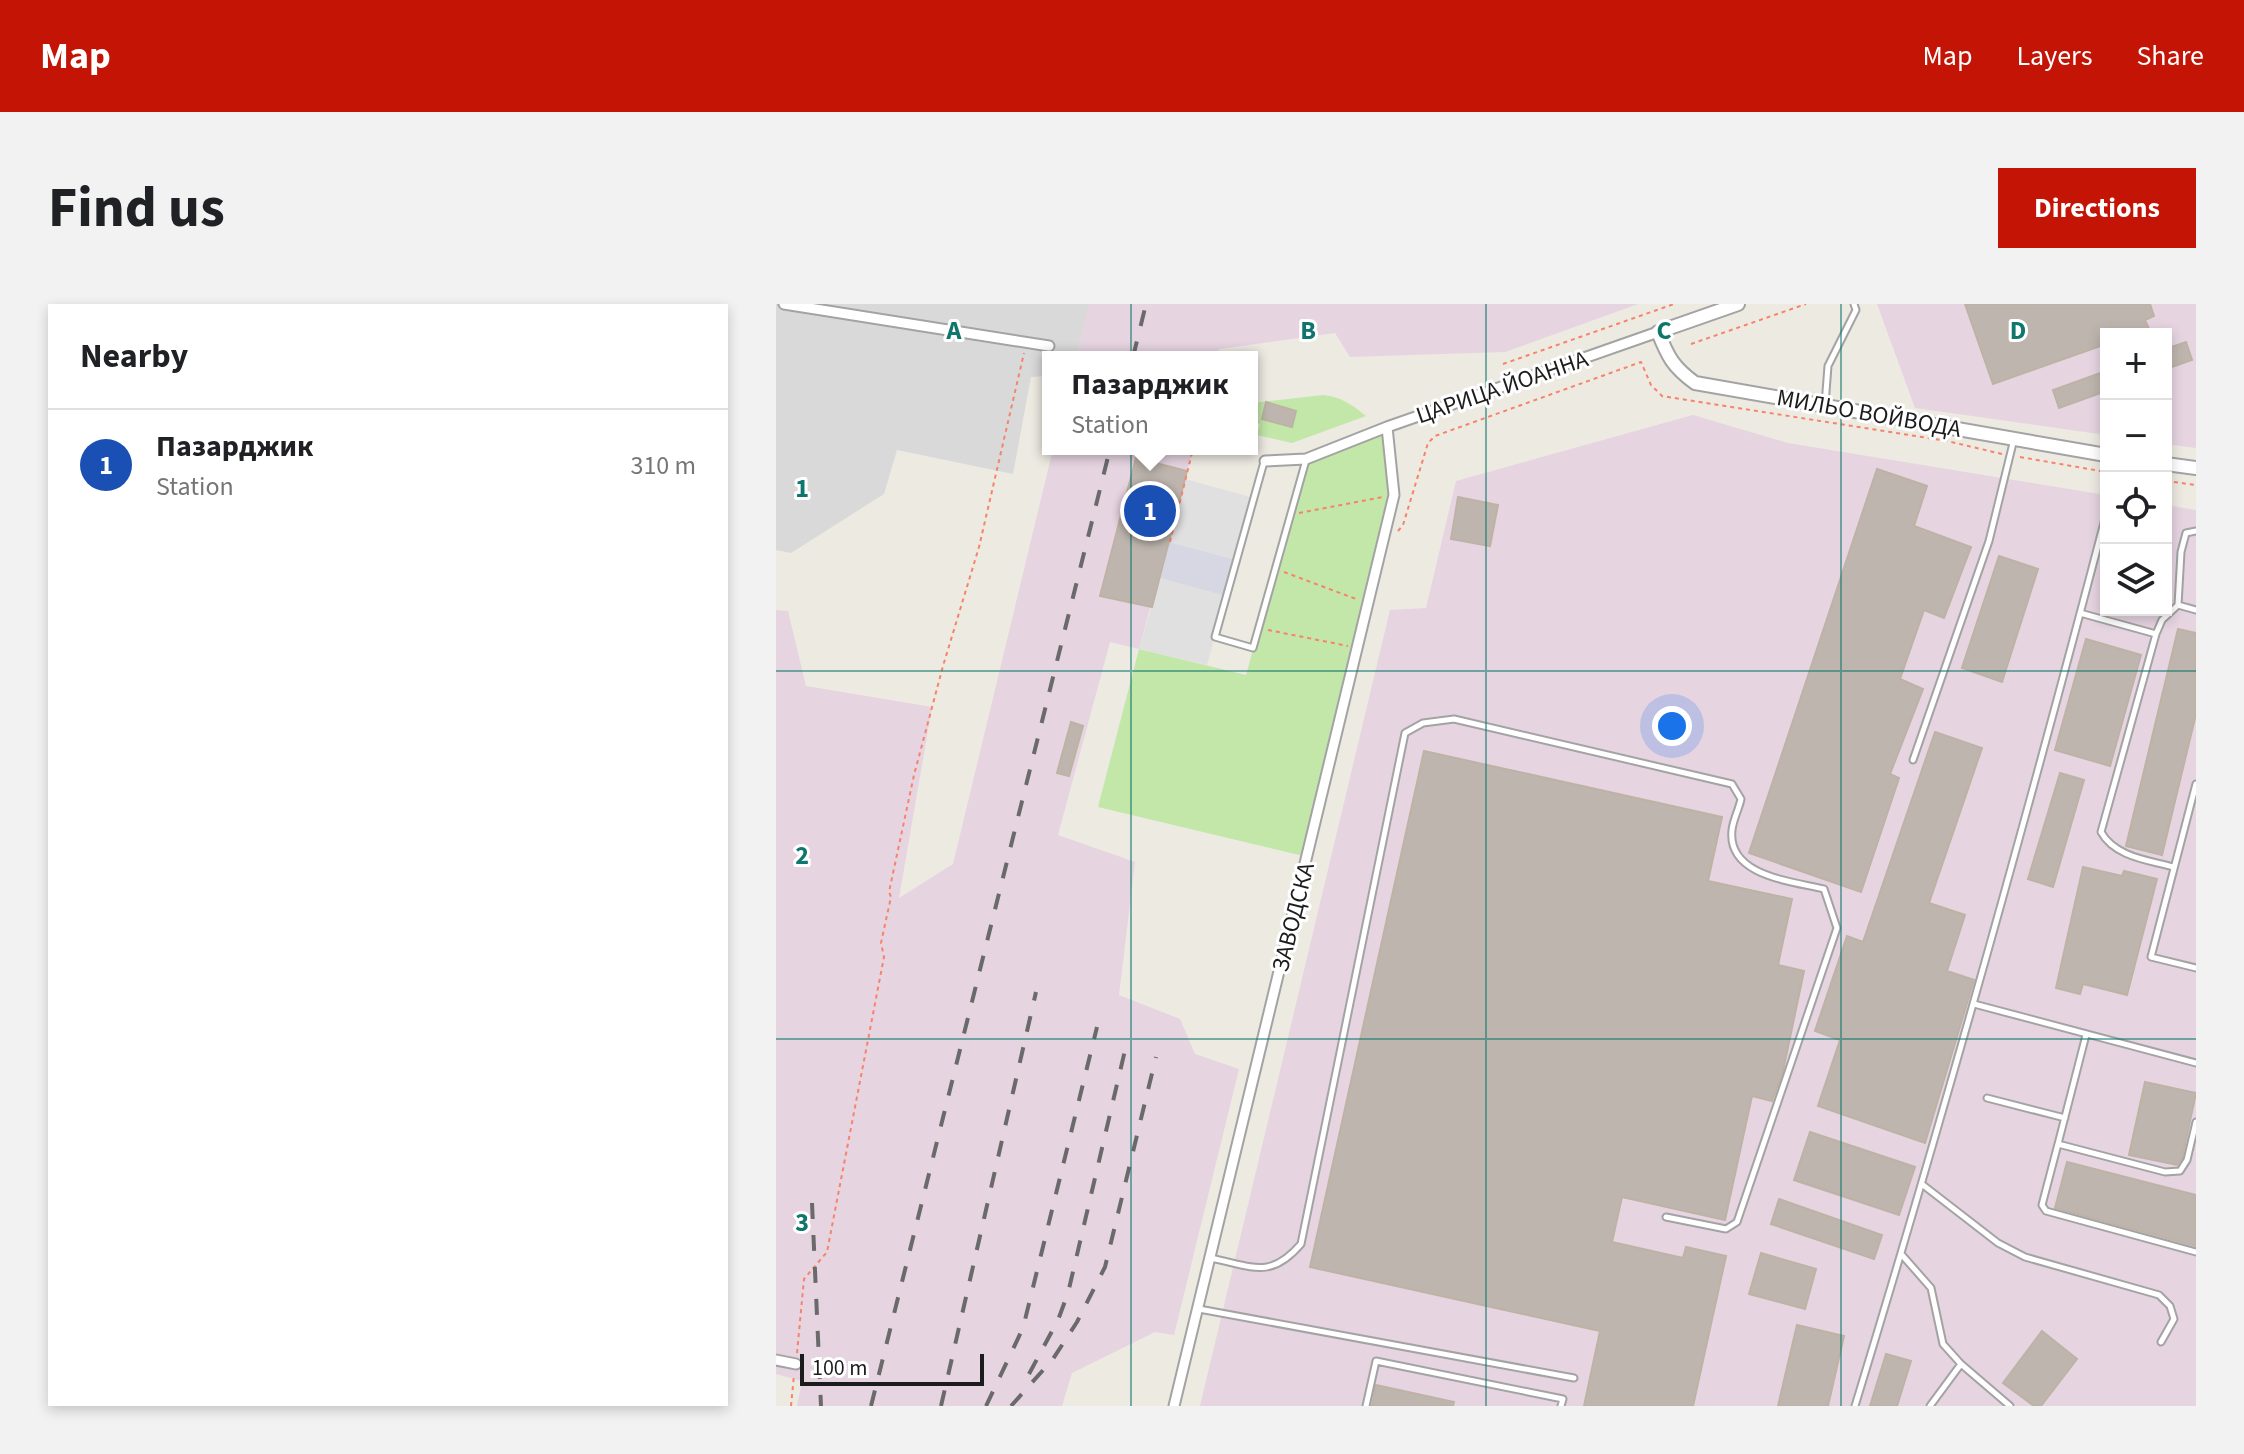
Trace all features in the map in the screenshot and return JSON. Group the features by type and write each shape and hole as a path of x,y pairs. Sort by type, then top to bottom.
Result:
{"street":[{"path":"784,304 1049,346"},
{"name":"ЦАРИЦА ЙОАННА","path":"1265,461 1306,459 1387,427 1738,304"},
{"name":"МИЛЬО ВОЙВОДА","path":"1658,332 1678,371 1695,383 2100,454"},
{"name":"ЗАВОДСКА","path":"1174,1406 1394,495 1387,427"},
{"path":"2172,465 2196,468"},
{"path":"776,1360 796,1364"}],"lane":[{"path":"1825,406 1828,366 1856,310 1854,304"},
{"path":"1913,760 1989,541 2014,438"},
{"path":"1265,461 1215,637 1253,648 1306,459"},
{"path":"2173,867 2118,851 2107,843 2101,832 2156,634 2162,620 2178,605 2181,552 2186,533 2196,531"},
{"path":"1855,1406 1923,1185 2100,538"},
{"path":"2178,605 2196,610"},
{"path":"2080,613 2156,634"},
{"path":"1210,1258 1267,1269 1287,1260 1301,1244 1405,733 1423,723 1454,719 1732,784 1741,799 1732,830 1735,851 1755,872 1824,889 1837,928 1737,1222 1726,1229 1666,1217"},
{"path":"2196,784 2151,957 2196,968"},
{"path":"1974,1004 2196,1063"},
{"path":"2086,1035 2042,1205 2046,1211 2196,1252"},
{"path":"1987,1098 2065,1118"},
{"path":"2058,1144 2165,1172 2180,1171 2187,1160 2196,1122"},
{"path":"1923,1185 1998,1243 2025,1257 2159,1295 2170,1306 2174,1319 2161,1342"},
{"path":"1901,1254 1931,1288 1943,1344 1961,1364 2010,1406"},
{"path":"1198,1309 1574,1378"},
{"path":"1366,1406 1376,1361 1563,1399 1561,1406"},
{"path":"1930,1406 1961,1364"}],"path":[{"path":"1503,364 1674,304"},
{"path":"1691,344 1806,304"},
{"path":"791,1406 804,1279 827,1252 884,957 881,943 891,897 889,892 914,775 979,547 1027,343"},
{"path":"1396,533 1403,525 1428,443 1435,436 1641,362 1651,385 1662,396 1947,441 2100,471"},
{"path":"1170,542 1192,455"},
{"path":"2172,482 2196,485"},
{"path":"1290,515 1394,495"},
{"path":"1275,569 1368,603"},
{"path":"1259,628 1357,648"}],"shaded area":[{"path":"776,304 1090,304 1078,351 1042,351 1042,376 1031,377 1013,474 897,450 884,494 791,553 776,550"},
{"path":"1089,304 1638,304 1505,352 1350,357 1335,333 1218,351 1077,351"},
{"path":"1877,304 2196,304 2196,448 2172,445 2172,328 2100,328 2100,434 1915,408"},
{"path":"1693,415 1788,443 2100,494 2100,616 2172,616 2172,506 2196,510 2196,1406 1200,1406 1390,610 1426,608 1456,481"},
{"path":"1052,455 1191,455 1139,649 1110,642 1058,835 1135,862 1119,995 1180,1019 1195,1054 1239,1069 1174,1335 1155,1332 1072,1373 1062,1406 797,1406 802,1381 776,1374 776,610 788,611 806,686 932,707 899,898 953,864"},
{"path":"1185,479 1254,498 1236,560 1169,542"},
{"path":"1169,542 1236,560 1226,596 1160,578"},
{"path":"1160,578 1226,596 1207,665 1139,649"}],"green space":[{"path":"1323,395 1341,400 1366,416 1292,443 1258,435 1258,402"},
{"path":"1387,427 1394,495 1308,857 1098,807 1139,649 1246,675 1306,459"}],"building":[{"path":"1965,304 2150,304 2154,316 2145,320 2149,328 2100,328 2100,346 1993,384"},
{"path":"2186,342 2192,360 2172,367 2172,347"},
{"path":"2100,373 2100,393 2059,408 2053,390"},
{"path":"1266,402 1296,411 1292,427 1262,419"},
{"path":"1136,458 1187,471 1152,607 1100,596"},
{"path":"1877,469 1927,486 1914,526 1971,547 1944,618 1924,610 1900,679 1923,689 1890,774 1899,778 1861,892 1749,853"},
{"path":"1458,497 1498,505 1490,546 1451,539"},
{"path":"1999,556 2038,569 2002,682 1962,668"},
{"path":"2178,629 2196,633 2196,714 2162,855 2126,846"},
{"path":"2086,639 2141,655 2110,766 2055,750"},
{"path":"1071,722 1083,726 1069,776 1057,773"},
{"path":"1935,732 1982,748 1929,903 1965,915 1947,971 1974,980 1925,1143 1818,1106 1840,1040 1815,1031 1847,936 1863,942"},
{"path":"1424,751 1722,817 1708,881 1792,899 1778,965 1804,971 1783,1071 1772,1101 1752,1096 1725,1220 1622,1197 1612,1242 1683,1258 1686,1247 1726,1256 1693,1406 1584,1406 1600,1331 1310,1267"},
{"path":"2060,773 2084,780 2053,887 2028,879"},
{"path":"2083,867 2122,876 2124,871 2157,879 2127,995 2083,984 2080,994 2056,988"},
{"path":"2145,1082 2196,1093 2182,1158 2177,1165 2129,1155"},
{"path":"1810,1132 1915,1167 1899,1215 1794,1180"},
{"path":"2067,1162 2196,1195 2196,1246 2055,1208"},
{"path":"1779,1199 1882,1235 1874,1259 1771,1224"},
{"path":"1761,1253 1816,1269 1805,1309 1749,1294"},
{"path":"1797,1325 1844,1336 1828,1406 1778,1406"},
{"path":"2042,1331 2077,1359 2041,1406 2034,1406 2003,1383"},
{"path":"1886,1354 1911,1361 1897,1406 1870,1406"},
{"path":"1376,1385 1454,1402 1453,1406 1372,1406"}],"railway":[{"path":"1134,351 1146,304"},
{"path":"871,1406 1109,455"},
{"path":"941,1406 1036,992"},
{"path":"986,1406 1023,1328 1097,1027"},
{"path":"1029,1374 1058,1320 1068,1293 1126,1046"},
{"path":"1011,1406 1053,1359 1077,1322 1105,1267 1156,1057"},
{"path":"812,1203 821,1406"}],"place":[{"name":"Пазарджик","path":"1150,511"}]}
